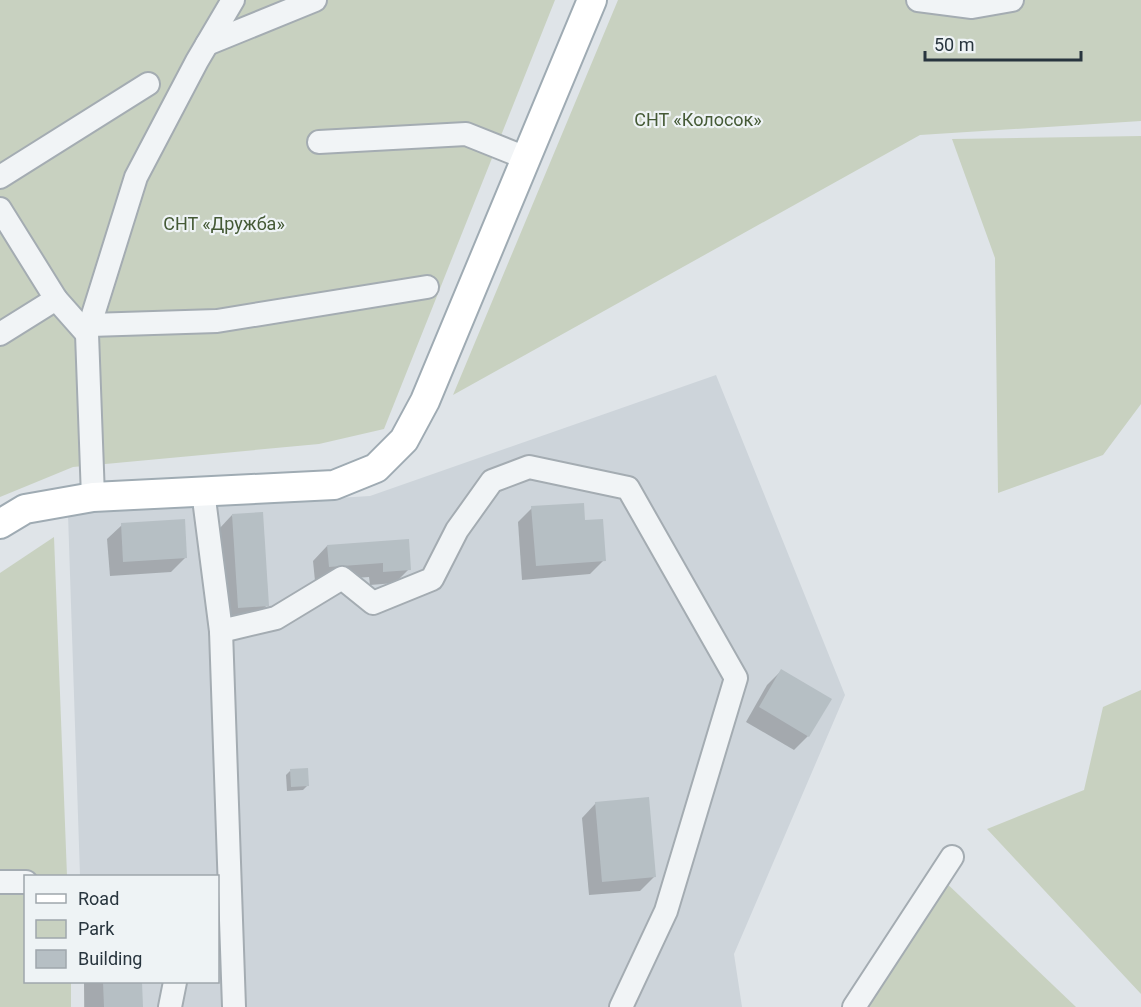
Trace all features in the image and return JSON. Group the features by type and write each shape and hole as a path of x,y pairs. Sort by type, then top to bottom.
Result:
{"main road":[{"path":"0,524 25,509 93,497 334,486 376,468 404,440 425,401 592,0"}],"lane":[{"path":"93,497 88,330 136,177 233,0"},
{"path":"207,44 315,0"},
{"path":"918,0 974,3 1012,0"},
{"path":"0,177 148,84"},
{"path":"319,142 465,134 526,158"},
{"path":"0,209 56,299 88,330 216,321 427,287"},
{"path":"0,334 56,299"},
{"path":"220,631 276,618 342,579 373,603 432,579 457,530 492,481 529,466 628,488 735,678 666,911 621,1007"},
{"path":"204,492 220,631 234,1007"},
{"path":"215,875 228,849"},
{"path":"854,1007 952,857"},
{"path":"0,882 24,882"},
{"path":"170,1007 175,983"}],"shaded area":[{"path":"716,375 845,695 734,954 742,1007 85,1007 84,983 219,983 219,875 80,875 68,514 370,496"}],"green space":[{"name":"СНТ «Дружба»","path":"0,0 555,0 384,429 319,444 73,467 0,497"},
{"name":"СНТ «Колосок»","path":"618,0 1141,0 1141,121 920,135 453,395"},
{"path":"1141,136 1141,404 1103,455 998,493 995,258 952,139"},
{"path":"54,537 67,875 24,875 24,983 71,983 71,1007 0,1007 0,573"},
{"path":"1141,690 1141,994 987,829 1084,790 1103,707"},
{"path":"939,876 1076,1007 866,1007"}],"building":[{"path":"584,503 585,520 603,519 606,561 536,566 531,506"},
{"path":"263,512 269,606 238,608 232,514"},
{"path":"185,519 187,558 123,562 121,523"},
{"path":"409,539 411,570 383,572 383,563 329,567 327,545"},
{"path":"781,669 832,699 809,737 759,707"},
{"path":"308,768 309,786 291,787 290,769"},
{"path":"649,797 656,877 602,882 595,802"},
{"path":"103,983 142,983 143,1007 104,1007"}]}
